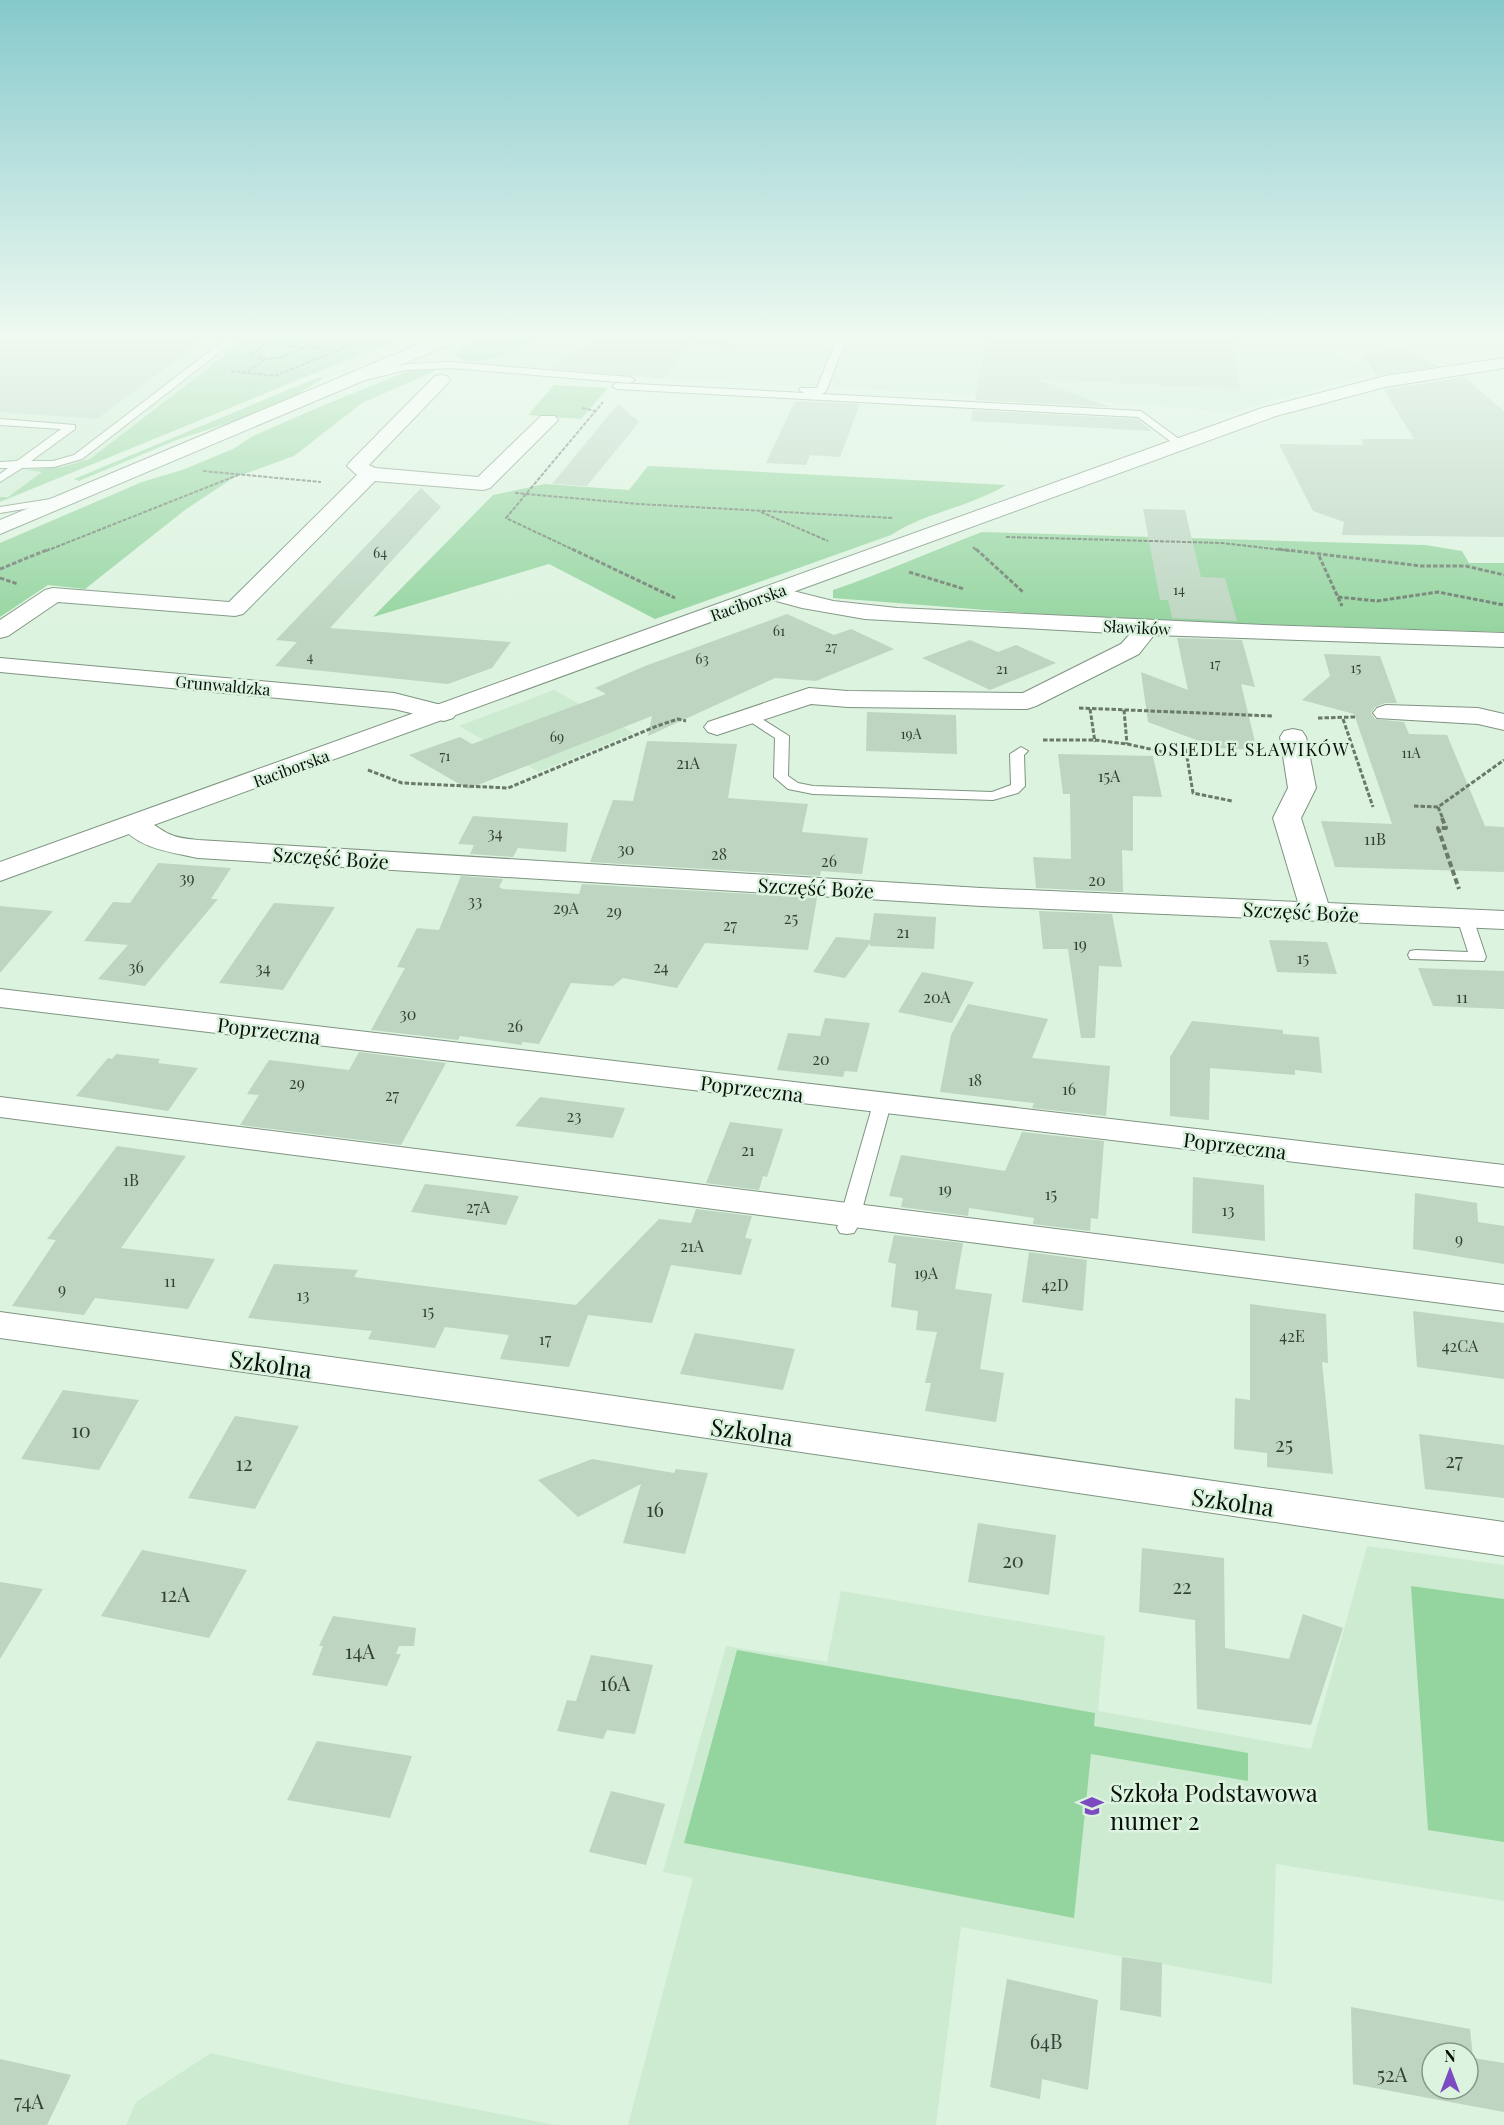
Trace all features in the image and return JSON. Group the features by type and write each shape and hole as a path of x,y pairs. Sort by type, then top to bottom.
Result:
{"street":[{"path":"0,528 216,437"},
{"path":"384,437 357,466 370,474 483,484 531,437"},
{"name":"Raciborska","path":"0,872 1203,437"},
{"path":"0,631 53,595 235,609 370,474"},
{"name":"Sławików","path":"773,593 821,606 871,612 1148,627 1504,640"},
{"path":"717,727 809,696 848,699 1027,700 1130,649 1148,627"},
{"name":"Grunwaldzka","path":"0,665 394,701 444,713"},
{"path":"1386,713 1478,716 1504,722"},
{"path":"1287,726 1302,789 1287,818 1316,912"},
{"name":"Szczęść Boże","path":"134,824 162,842 198,849 970,896 1504,920"},
{"name":"Poprzeczna","path":"0,998 1504,1176"},
{"path":"0,1107 849,1221 1504,1298"},
{"name":"Szkolna","path":"0,1325 565,1403 1504,1539"}],"lane":[{"path":"0,479 56,437"},
{"path":"0,465 54,464 78,457 104,437"},
{"path":"1172,437 1182,445"},
{"path":"0,510 72,498"},
{"path":"751,716 782,736 781,777 793,786 813,790 993,796 1013,790 1018,786 1017,754 1022,751"},
{"path":"1416,955 1478,957 1467,918"},
{"path":"849,1221 882,1104"}],"path":[{"path":"574,437 506,518 675,598"},
{"path":"198,471 327,482"},
{"path":"0,569 238,475"},
{"path":"483,484 486,491 639,504 892,518"},
{"path":"761,511 767,516 824,539 864,560"},
{"path":"1002,539 1222,543 1421,566 1466,566 1504,575"},
{"path":"967,541 1023,593"},
{"path":"1319,556 1342,607"},
{"path":"899,569 968,590"},
{"path":"1338,597 1377,601 1438,592 1504,605"},
{"path":"1074,708 1124,710 1287,726 1386,713"},
{"path":"1090,709 1095,742"},
{"path":"1124,710 1129,745"},
{"path":"1343,718 1373,807"},
{"path":"359,766 402,783 508,788 678,719 717,727"},
{"path":"1042,740 1129,745 1187,757"},
{"path":"1185,748 1193,793 1232,801"},
{"path":"1414,806 1438,807 1504,760"},
{"path":"1438,807 1446,828 1438,828 1467,918"}],"shaded area":[{"path":"0,437 118,437 93,459 0,499"},
{"path":"118,437 159,437 0,502 0,497 8,497 42,472 27,470 62,467 90,459"},
{"path":"174,437 185,437 79,481 74,479"},
{"path":"251,437 318,437 294,456 233,478 185,510 85,589 48,585 0,617 0,543 142,482 182,470 233,449"},
{"path":"648,466 1006,485 992,493 919,520 891,535 655,619 549,564 373,617 493,495 545,484 629,490"},
{"path":"982,532 1425,545 1462,551 1469,563 1504,563 1504,632 1103,619 833,598 833,590"},
{"path":"554,690 634,733 539,772 459,726"},
{"name":"Szkoła Podstawowa numer 2","path":"1367,1546 1504,1565 1504,1901 1276,1864 1272,1984 961,1927 936,2125 628,2125 693,1878 663,1872 726,1646 827,1662 841,1591 1105,1636 1098,1711 1311,1749"},
{"path":"1411,1586 1504,1599 1504,1842 1428,1830"},
{"path":"737,1650 1095,1713 1094,1726 1248,1753 1248,1781 1091,1754 1074,1918 684,1843"},
{"path":"211,2053 340,2083 556,2125 126,2125 136,2102"}],"building":[{"path":"591,437 627,437 587,486 552,484"},
{"path":"778,437 847,437 840,457 810,455 806,465 766,463"},
{"path":"1413,437 1504,437 1504,537 1342,535 1344,522 1313,511 1279,444 1364,445 1361,439 1414,439"},
{"path":"421,488 441,507 330,628 511,642 492,668 448,684 275,666 297,642 276,640"},
{"path":"1143,509 1185,510 1201,577 1225,578 1237,621 1172,618 1168,600 1160,600"},
{"path":"787,614 834,635 851,629 894,649 816,681 775,678 648,736 652,716 468,789 409,755 460,737 472,744 606,694 595,688 645,666"},
{"path":"1177,638 1242,640 1255,687 1241,684 1257,750 1218,748 1148,722 1141,672 1188,690"},
{"path":"970,640 998,652 1016,645 1056,663 990,690 922,658"},
{"path":"1324,654 1380,656 1397,703 1385,703 1375,707 1371,713 1375,719 1404,722 1409,734 1447,735 1485,826 1504,827 1504,872 1335,867 1321,821 1392,824 1354,714 1302,700 1330,676"},
{"path":"867,712 956,715 957,754 866,751"},
{"path":"647,741 737,744 728,798 808,804 802,832 868,838 862,874 821,871 820,876 590,862 613,800 633,801"},
{"path":"1058,754 1153,756 1162,797 1133,796 1133,851 1122,850 1123,892 1036,888 1033,857 1071,859 1070,794 1063,794"},
{"path":"473,816 568,823 566,852 518,848 513,857 470,854 474,845 458,844"},
{"path":"158,863 231,868 211,899 218,899 145,986 98,979 128,945 84,941 113,902 130,903"},
{"path":"461,876 503,879 499,887 503,889 579,894 582,884 817,898 808,950 705,943 677,988 623,978 613,986 571,983 539,1044 522,1042 522,1045 460,1036 458,1040 371,1030 405,968 397,967 417,928 439,930"},
{"path":"274,903 335,907 283,990 219,983"},
{"path":"0,906 53,911 0,973"},
{"path":"1039,911 1112,914 1122,967 1099,966 1095,1038 1081,1038 1068,949 1043,949"},
{"path":"874,913 936,917 934,949 870,946 870,943 845,978 813,972 836,937 870,940"},
{"path":"1269,940 1327,942 1337,974 1277,972"},
{"path":"1418,968 1504,971 1504,1009 1433,1006"},
{"path":"922,972 974,982 952,1023 898,1012"},
{"path":"968,1004 1048,1019 1032,1058 1110,1066 1106,1116 1032,1108 1034,1103 940,1092 951,1035"},
{"path":"825,1018 870,1023 857,1072 845,1071 843,1077 777,1070 788,1033 820,1036"},
{"path":"1192,1021 1283,1030 1283,1034 1319,1037 1322,1073 1295,1070 1295,1075 1210,1068 1209,1120 1170,1116 1170,1057"},
{"path":"359,1052 446,1063 401,1145 240,1125 259,1095 247,1094 269,1060 349,1070"},
{"path":"116,1054 160,1059 158,1063 198,1068 168,1111 76,1096 108,1058 112,1059"},
{"path":"540,1097 625,1108 613,1138 515,1126"},
{"path":"730,1122 783,1129 767,1177 763,1176 759,1190 706,1183"},
{"path":"1022,1132 1104,1141 1098,1219 1091,1218 1090,1231 1033,1224 1034,1218 969,1208 968,1216 901,1207 903,1198 889,1196 901,1155 1005,1171"},
{"path":"117,1146 186,1156 121,1248 215,1259 188,1309 95,1298 84,1315 12,1306 56,1240 47,1239"},
{"path":"1193,1177 1264,1185 1265,1241 1192,1233"},
{"path":"425,1184 519,1196 506,1225 411,1212"},
{"path":"1415,1193 1477,1203 1478,1222 1504,1226 1504,1264 1413,1249"},
{"path":"696,1209 752,1216 745,1238 752,1239 741,1275 671,1265 652,1323 588,1315 569,1367 500,1359 509,1335 445,1327 435,1348 368,1339 372,1331 248,1318 274,1264 358,1270 354,1277 576,1305 659,1219 691,1223"},
{"path":"894,1235 963,1243 955,1289 992,1294 980,1369 1004,1373 996,1422 925,1411 931,1383 925,1383 937,1332 916,1330 918,1311 891,1307 896,1264 888,1262"},
{"path":"1029,1252 1087,1260 1083,1311 1022,1302"},
{"path":"1250,1304 1326,1314 1328,1363 1322,1362 1333,1474 1267,1467 1267,1453 1234,1449 1235,1398 1250,1400"},
{"path":"1413,1311 1504,1323 1504,1379 1417,1367"},
{"path":"695,1333 795,1349 783,1390 680,1374"},
{"path":"63,1390 139,1400 99,1470 21,1459"},
{"path":"235,1416 299,1426 255,1509 188,1498"},
{"path":"1419,1434 1504,1445 1504,1498 1425,1489"},
{"path":"592,1459 674,1473 676,1469 708,1473 685,1554 623,1543 641,1484 578,1517 538,1480"},
{"path":"978,1523 1056,1535 1049,1595 968,1582"},
{"path":"1142,1548 1224,1558 1225,1648 1289,1659 1303,1614 1343,1628 1311,1725 1197,1709 1195,1620 1139,1612"},
{"path":"142,1550 247,1570 209,1638 101,1616"},
{"path":"0,1582 43,1589 0,1659"},
{"path":"333,1616 416,1628 414,1646 399,1646 396,1654 401,1654 387,1686 312,1675 323,1646 319,1646"},
{"path":"591,1655 653,1665 635,1734 607,1730 603,1739 557,1731 567,1700 576,1701"},
{"path":"317,1741 412,1756 390,1818 287,1800"},
{"path":"611,1791 665,1804 646,1865 589,1852"},
{"path":"1122,1957 1162,1963 1161,2017 1120,2010"},
{"path":"1007,1979 1098,2000 1088,2090 1042,2079 1040,2099 990,2087"},
{"path":"1351,2007 1470,2029 1471,2041 1420,2041 1420,2096 1353,2084"},
{"path":"0,2059 71,2075 47,2125 0,2125"},
{"path":"1480,2059 1504,2063 1504,2112 1445,2101 1480,2101"}],"place":[{"name":"Szkoła Podstawowa numer 2","path":"1092,1806"}],"district":[{"name":"OSIEDLE SŁAWIKÓW","path":"1252,749"}]}
